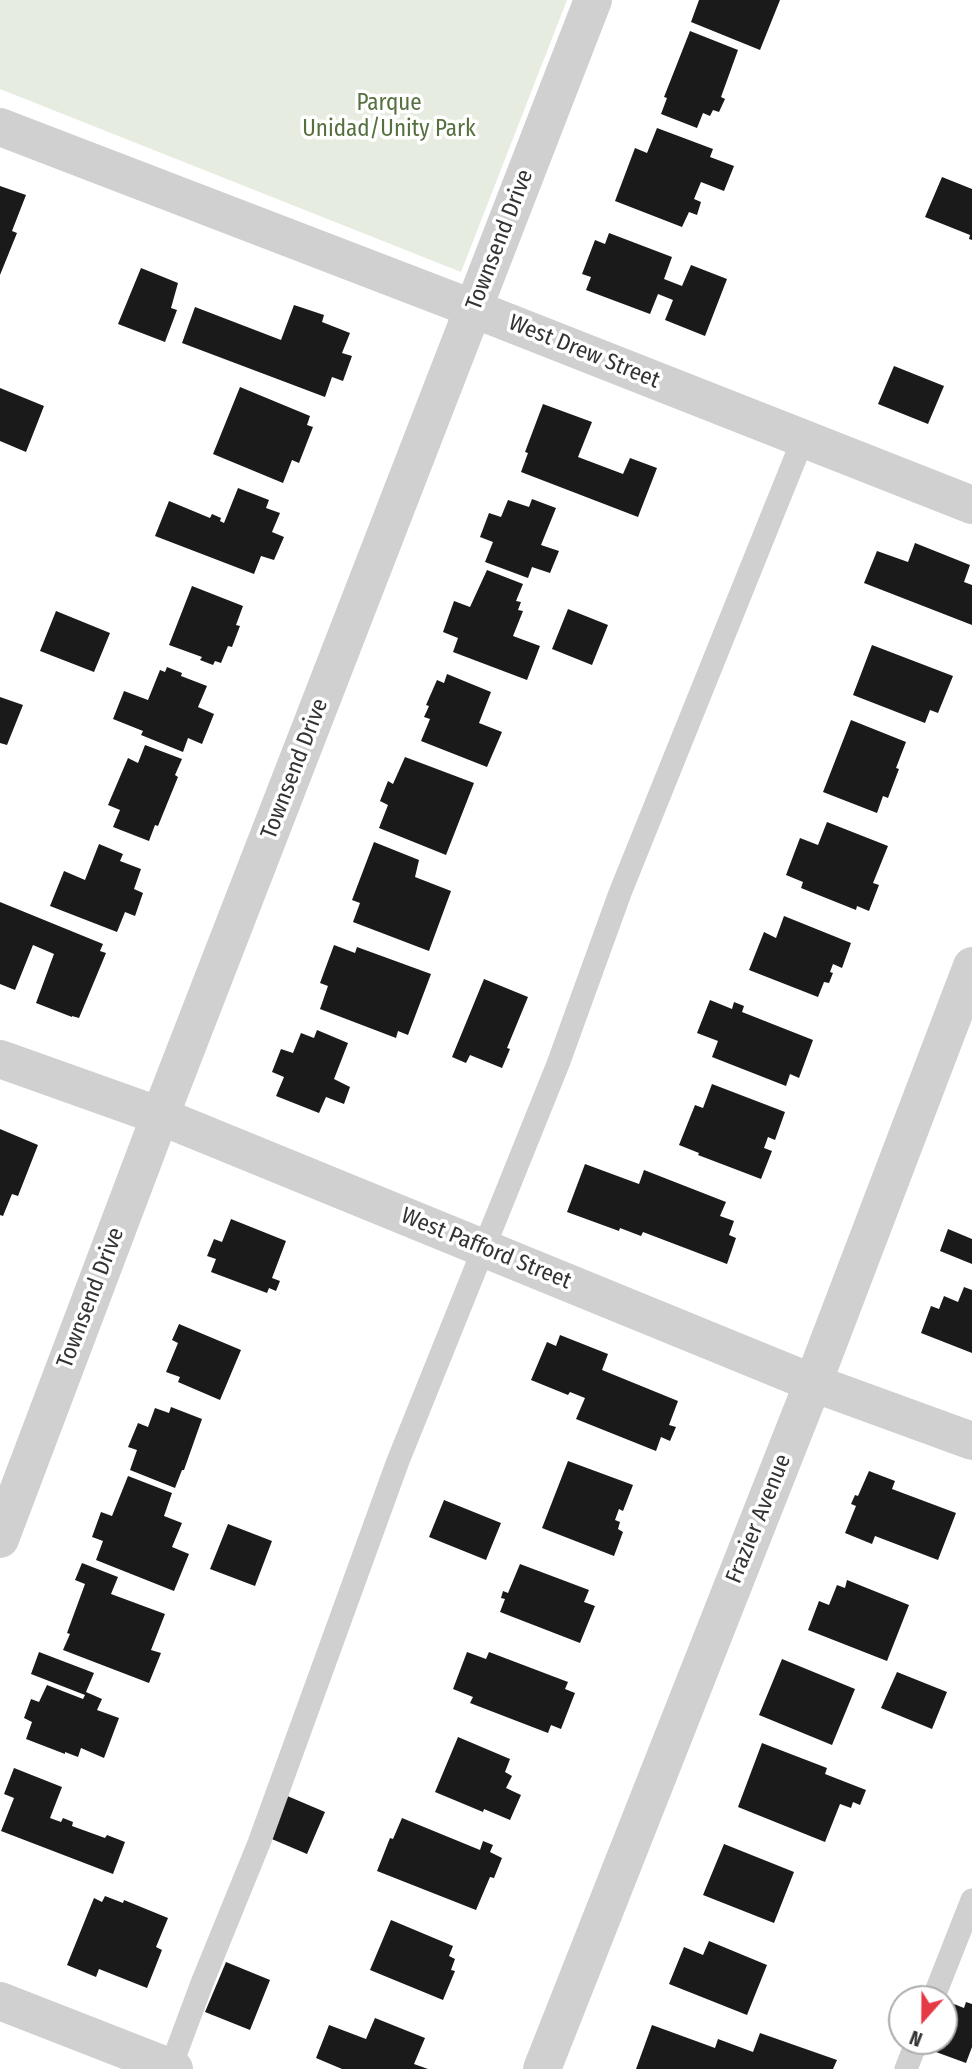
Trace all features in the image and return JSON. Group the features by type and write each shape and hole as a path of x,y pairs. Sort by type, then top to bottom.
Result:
{"street":[{"name":"Townsend Drive","path":"0,1539 160,1116 593,0"},
{"name":"West Drew Street","path":"0,127 474,309 972,505"},
{"name":"Frazier Avenue","path":"542,2069 813,1382 972,966"},
{"name":"West Pafford Street","path":"0,1059 160,1116 813,1382 972,1441"},
{"path":"0,2001 172,2069"}],"lane":[{"path":"172,2069 202,1983 259,1843 398,1461 558,1063 620,893 803,439"},
{"path":"939,1985 972,1900"}],"green space":[{"name":"Parque Unidad/Unity Park","path":"0,0 567,0 461,272 0,89"}],"building":[{"path":"699,0 780,0 760,50 691,22"},
{"path":"690,31 738,50 721,97 725,99 719,112 713,110 710,116 703,113 697,128 661,114 667,98 664,97"},
{"path":"657,128 713,149 710,157 734,166 724,191 701,182 694,199 701,202 697,215 689,212 682,227 615,201 635,148 647,153"},
{"path":"942,177 972,189 972,240 969,239 970,235 925,217"},
{"path":"0,186 26,195 12,231 17,233 0,275"},
{"path":"609,233 672,257 664,279 682,286 691,265 727,279 705,336 665,320 673,300 658,294 650,314 586,290 591,277 582,274 595,240 605,244"},
{"path":"141,268 178,283 171,308 177,310 165,342 118,324"},
{"path":"294,305 324,315 322,322 350,333 342,353 352,356 343,381 332,377 325,397 182,343 195,307 281,340"},
{"path":"894,366 944,386 928,424 878,404"},
{"path":"240,387 310,416 307,425 313,427 299,463 292,460 283,483 213,454"},
{"path":"0,388 44,406 26,452 0,441"},
{"path":"543,404 592,422 578,457 623,474 630,458 657,468 638,517 521,472 528,453 525,452"},
{"path":"238,488 269,500 266,508 280,513 272,532 284,537 274,560 261,556 254,574 155,536 169,501 210,518 212,514 221,518 220,521 224,523"},
{"path":"532,499 556,508 541,545 559,551 550,573 532,567 528,578 485,562 493,542 480,537 489,513 501,517 508,500 529,507"},
{"path":"915,543 970,565 964,582 972,585 972,625 864,583 877,551 908,562"},
{"path":"487,570 523,584 516,601 521,602 518,610 523,611 513,636 540,646 527,680 453,652 458,638 443,632 454,601 470,607"},
{"path":"192,586 243,606 236,625 240,626 232,647 228,646 221,663 215,661 213,665 200,660 202,657 169,645"},
{"path":"568,609 608,625 592,665 552,649"},
{"path":"56,611 110,633 94,672 40,651"},
{"path":"872,645 953,676 938,713 930,710 925,723 853,695"},
{"path":"167,667 182,673 181,676 207,686 198,707 214,714 202,744 188,738 183,752 141,735 143,731 113,719 124,691 148,700 160,670 165,672"},
{"path":"447,674 491,692 479,723 502,732 487,767 421,741 430,719 424,717 429,706 426,705 437,680 444,683"},
{"path":"0,697 23,705 7,745 0,743"},
{"path":"851,720 906,742 888,798 883,796 877,813 823,792"},
{"path":"145,745 182,759 175,775 178,777 149,841 113,827 120,810 108,805 128,758 138,763"},
{"path":"405,757 474,783 446,855 379,828 388,805 380,801 388,781 393,784"},
{"path":"827,822 888,846 873,883 879,885 869,911 857,906 856,910 801,888 803,882 786,875 800,838 818,845"},
{"path":"374,842 419,860 415,877 451,891 429,951 353,922 360,903 352,900"},
{"path":"99,844 123,854 120,861 141,869 134,889 143,893 135,916 125,912 117,932 50,906 64,871 85,880"},
{"path":"0,902 103,944 100,951 106,953 79,1018 36,1003 54,954 33,945 15,990 0,984"},
{"path":"784,916 851,943 842,968 833,964 829,983 824,982 818,997 749,970 764,932 776,938"},
{"path":"334,945 355,953 357,947 431,974 408,1035 398,1031 396,1038 320,1009 328,986 320,983"},
{"path":"484,979 528,997 507,1048 510,1049 502,1068 470,1055 466,1063 452,1057"},
{"path":"710,1000 732,1009 734,1002 744,1006 742,1012 813,1040 799,1078 790,1074 786,1086 712,1057 718,1041 697,1033"},
{"path":"317,1030 348,1043 334,1079 350,1087 344,1104 326,1097 319,1113 276,1096 284,1077 272,1072 281,1049 293,1053 301,1033 314,1038"},
{"path":"712,1084 785,1112 775,1140 768,1137 764,1148 772,1151 761,1179 679,1145 695,1105 703,1108"},
{"path":"0,1129 38,1145 18,1196 12,1194 3,1216 0,1215"},
{"path":"585,1164 639,1184 644,1170 726,1202 720,1216 734,1221 729,1235 736,1238 727,1264 643,1232 641,1236 620,1228 619,1231 567,1212"},
{"path":"231,1219 286,1241 272,1278 280,1281 276,1291 269,1288 267,1293 211,1272 216,1259 207,1256 214,1239 222,1242"},
{"path":"948,1229 972,1239 972,1264 940,1251"},
{"path":"964,1287 972,1290 972,1353 921,1333 931,1306 939,1309 944,1296 958,1302"},
{"path":"179,1324 241,1350 220,1400 178,1382 180,1377 166,1372 178,1343 172,1340"},
{"path":"560,1335 608,1354 602,1370 678,1401 669,1425 676,1427 670,1441 661,1437 656,1451 576,1419 585,1398 570,1392 568,1395 531,1380 547,1342 556,1346"},
{"path":"171,1407 202,1419 175,1488 130,1470 137,1450 128,1447 138,1423 148,1427 155,1408 169,1413"},
{"path":"568,1461 633,1485 623,1511 619,1509 615,1520 620,1522 618,1529 623,1532 614,1556 542,1528"},
{"path":"869,1471 895,1481 892,1489 956,1513 938,1560 875,1536 872,1544 845,1533 856,1506 851,1504 855,1495 858,1496"},
{"path":"128,1476 172,1493 164,1516 182,1523 172,1547 189,1554 174,1591 96,1560 103,1541 92,1537 101,1512 112,1516"},
{"path":"444,1500 501,1523 486,1560 429,1537"},
{"path":"228,1524 272,1541 255,1586 210,1569"},
{"path":"82,1563 118,1577 111,1594 165,1614 151,1650 161,1653 149,1683 63,1650 85,1584 75,1580"},
{"path":"520,1564 589,1590 584,1602 595,1606 580,1643 500,1612 505,1599 501,1598 503,1591 508,1593"},
{"path":"847,1580 909,1605 887,1661 808,1630 819,1601 829,1605 837,1585 845,1588"},
{"path":"39,1652 94,1673 86,1692 102,1699 97,1710 119,1718 104,1758 81,1748 78,1757 65,1754 26,1739 32,1722 24,1718 31,1699 39,1702 47,1685 83,1699 85,1695 31,1674"},
{"path":"467,1652 486,1659 489,1652 568,1682 565,1689 575,1693 561,1729 551,1725 548,1733 470,1703 473,1697 453,1689"},
{"path":"782,1659 855,1689 832,1745 759,1715"},
{"path":"897,1672 947,1692 932,1729 881,1708"},
{"path":"458,1737 510,1759 505,1772 512,1776 506,1788 521,1795 510,1820 435,1792"},
{"path":"762,1743 827,1768 825,1774 866,1790 860,1805 853,1802 851,1808 840,1804 825,1842 738,1807"},
{"path":"14,1768 62,1787 50,1818 61,1822 63,1818 73,1822 72,1826 125,1842 113,1874 1,1831 14,1798 4,1794"},
{"path":"285,1795 325,1812 307,1854 267,1837"},
{"path":"402,1818 480,1850 483,1841 493,1845 490,1852 502,1858 494,1878 490,1877 476,1910 377,1871 390,1838 393,1839"},
{"path":"724,1844 794,1872 774,1923 703,1895"},
{"path":"105,1896 123,1903 124,1900 168,1918 156,1947 162,1950 147,1988 99,1969 96,1977 67,1965 94,1898 102,1902"},
{"path":"391,1920 453,1946 449,1956 455,1959 451,1970 455,1971 443,2000 370,1970"},
{"path":"709,1941 767,1965 747,2015 669,1984 684,1947 703,1955"},
{"path":"226,1962 270,1980 250,2030 205,2012"},
{"path":"966,2002 972,2004 972,2047 966,2063 944,2055 958,2055 958,2006 964,2008"},
{"path":"375,2018 425,2038 414,2064 428,2069 342,2069 316,2058 329,2025 366,2039"},
{"path":"652,2025 715,2048 718,2039 753,2052 760,2033 837,2060 833,2069 636,2069"}]}
